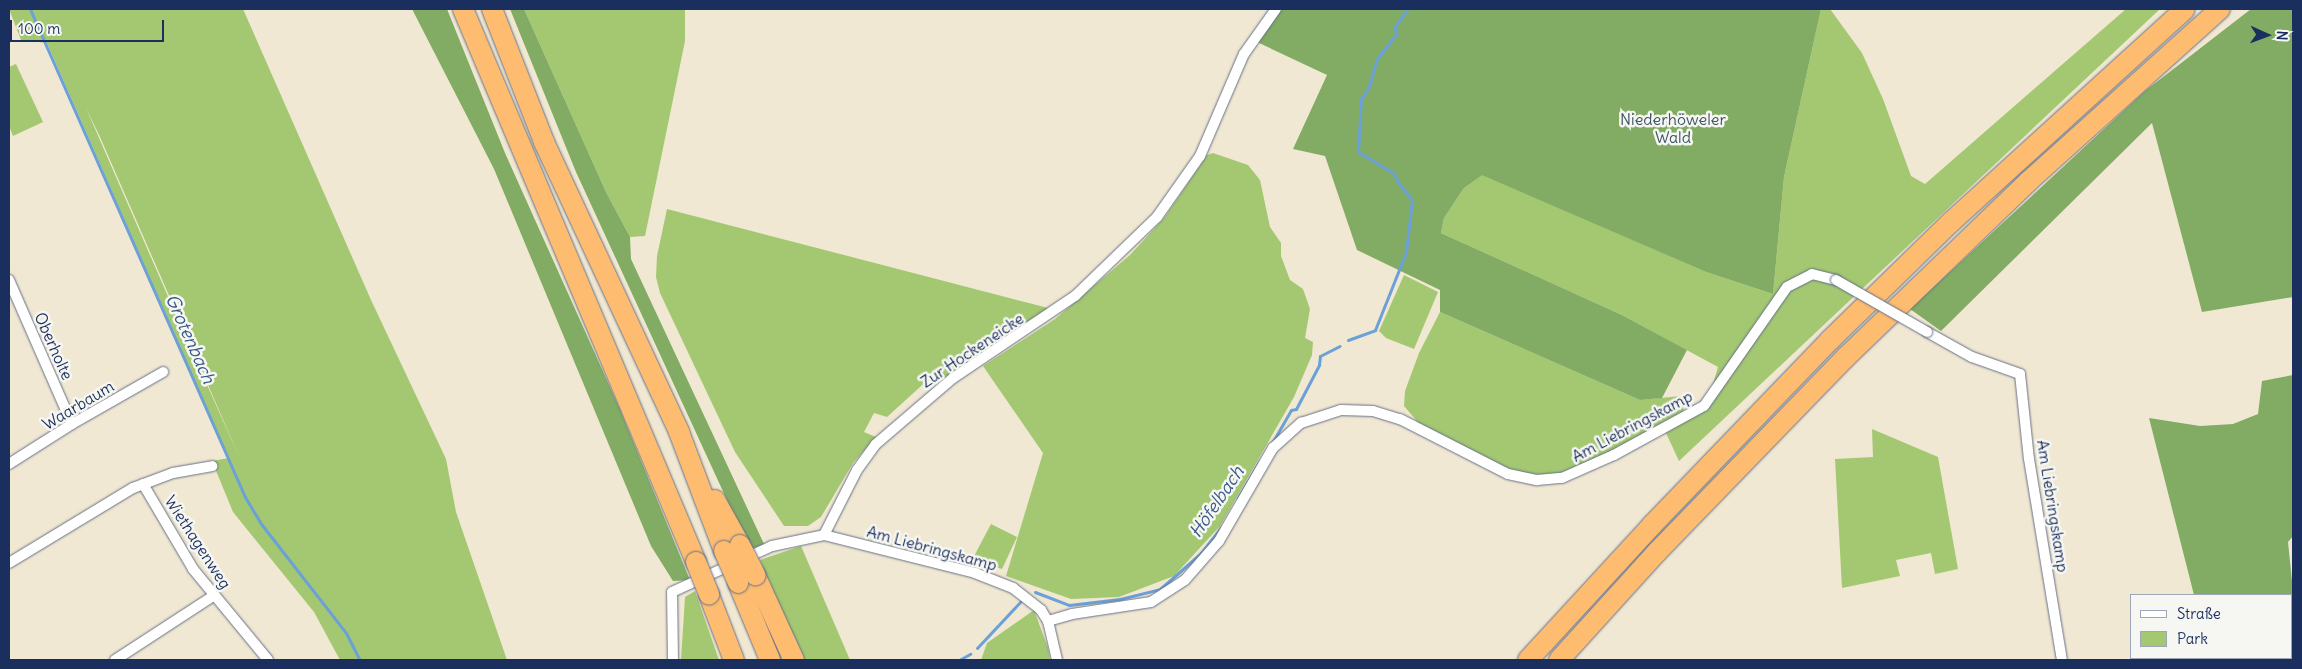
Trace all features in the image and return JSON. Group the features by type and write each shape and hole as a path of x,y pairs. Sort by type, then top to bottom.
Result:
{"highway":[{"path":"463,9 696,562 734,660"},
{"path":"492,9 544,142 746,579 794,660"},
{"path":"1528,660 1652,525 1830,340 1951,222 2185,9"},
{"path":"1559,660 1657,552 1853,350 2043,168 2220,9"},
{"path":"746,579 770,660"}],"street":[{"name":"Zur Hockeneicke","path":"824,535 857,470 876,444 953,378 1075,296 1157,217 1200,156 1244,54 1276,9"},
{"name":"Am Liebringskamp","path":"1048,621 1151,602 1185,580 1219,541 1273,448 1300,423 1341,410 1372,410 1400,419 1508,474 1537,480 1562,478 1614,455 1704,406 1787,287 1812,274 1836,280 1972,357 2020,374 2029,459 2062,660"},
{"name":"Oberholte","path":"9,280 72,424"},
{"name":"Waarbaum","path":"9,464 72,424 163,372"},
{"name":"Wiethagenweg","path":"9,564 143,484 187,469 212,466"},
{"name":"Wiethagenweg","path":"143,484 181,550 213,596 268,660"},
{"name":"Am Liebringskamp","path":"824,535 995,580 1030,600 1048,621 1056,660"},
{"path":"673,660 672,592 772,546 824,535"},
{"path":"115,660 213,596"}],"green space":[{"path":"9,9 243,9 371,300 446,459 456,512 507,660 340,660 314,612 233,512 212,461 229,458 47,43 21,40","holes":["86,108 100,137 242,463"]},
{"path":"412,9 447,9 505,153 619,407 690,580 673,581 651,546 494,169"},
{"path":"510,9 524,9 606,192 630,237 631,259 764,544 750,550 576,172"},
{"path":"524,9 685,9 685,41 645,236 630,237 606,192"},
{"name":"Niederhöweler Wald","path":"1276,9 1821,9 1784,177 1773,294 1706,272 1482,175 1464,188 1444,218 1441,233 1622,315 1687,350 1662,398 1640,400 1440,312 1440,290 1357,250 1325,156 1293,149 1327,75 1257,42"},
{"path":"1821,9 1830,9 1862,53 1883,99 1911,176 1925,184 2126,9 2160,9 1679,461 1666,433 1706,408 1718,367 1622,315 1441,233 1444,218 1464,188 1482,174 1706,272 1773,294 1784,177"},
{"path":"2251,9 2293,9 2293,297 2202,312 2152,123 1941,331 1910,309 2145,91"},
{"path":"16,64 43,122 13,136 9,126 9,67"},
{"path":"1213,153 1248,165 1260,180 1270,227 1281,243 1281,256 1290,280 1303,289 1310,309 1305,338 1313,342 1312,355 1294,397 1220,526 1174,576 1119,597 1071,599 1006,576 1043,453 983,366 1055,319 1130,255 1165,217 1207,155"},
{"path":"667,209 1052,309 941,380 931,377 887,417 874,413 864,432 876,437 853,463 821,517 808,526 784,526 735,452 660,293 656,277 657,256"},
{"path":"1404,275 1438,292 1414,349 1386,338 1379,331"},
{"path":"1440,312 1640,400 1681,396 1684,412 1598,458 1553,476 1524,473 1494,464 1422,427 1404,406 1405,391 1419,353"},
{"path":"2293,375 2293,536 2288,542 2293,591 2293,660 2217,660 2292,659 2292,594 2194,594 2149,418 2200,426 2233,424 2258,414 2262,381"},
{"path":"1872,429 1938,457 1958,569 1935,574 1931,553 1896,560 1900,576 1842,588 1835,459 1873,457"},
{"path":"991,524 1017,537 1002,569 972,560"},
{"path":"801,546 850,660 803,660 760,560"},
{"path":"695,591 719,660 681,660 685,597"},
{"path":"1034,610 1048,648 1050,660 981,660 987,643"}],"waterway":[{"name":"Grotenbach","path":"30,9 245,497 262,525 346,633 360,660"},
{"name":"Höfelbach","path":"1348,340 1375,330 1406,252 1412,199 1398,183 1394,173 1358,152 1361,99 1369,87 1376,60 1396,34 1395,27 1407,9"},
{"name":"Höfelbach","path":"1272,443 1291,410 1296,409 1319,365 1320,356 1340,346"},
{"name":"Höfelbach","path":"1238,498 1259,462"},
{"name":"Höfelbach","path":"1035,592 1069,605 1120,599 1160,589 1201,553 1221,527"},
{"name":"Höfelbach","path":"977,648 1021,601"},
{"name":"Höfelbach","path":"959,660 970,654"}]}
